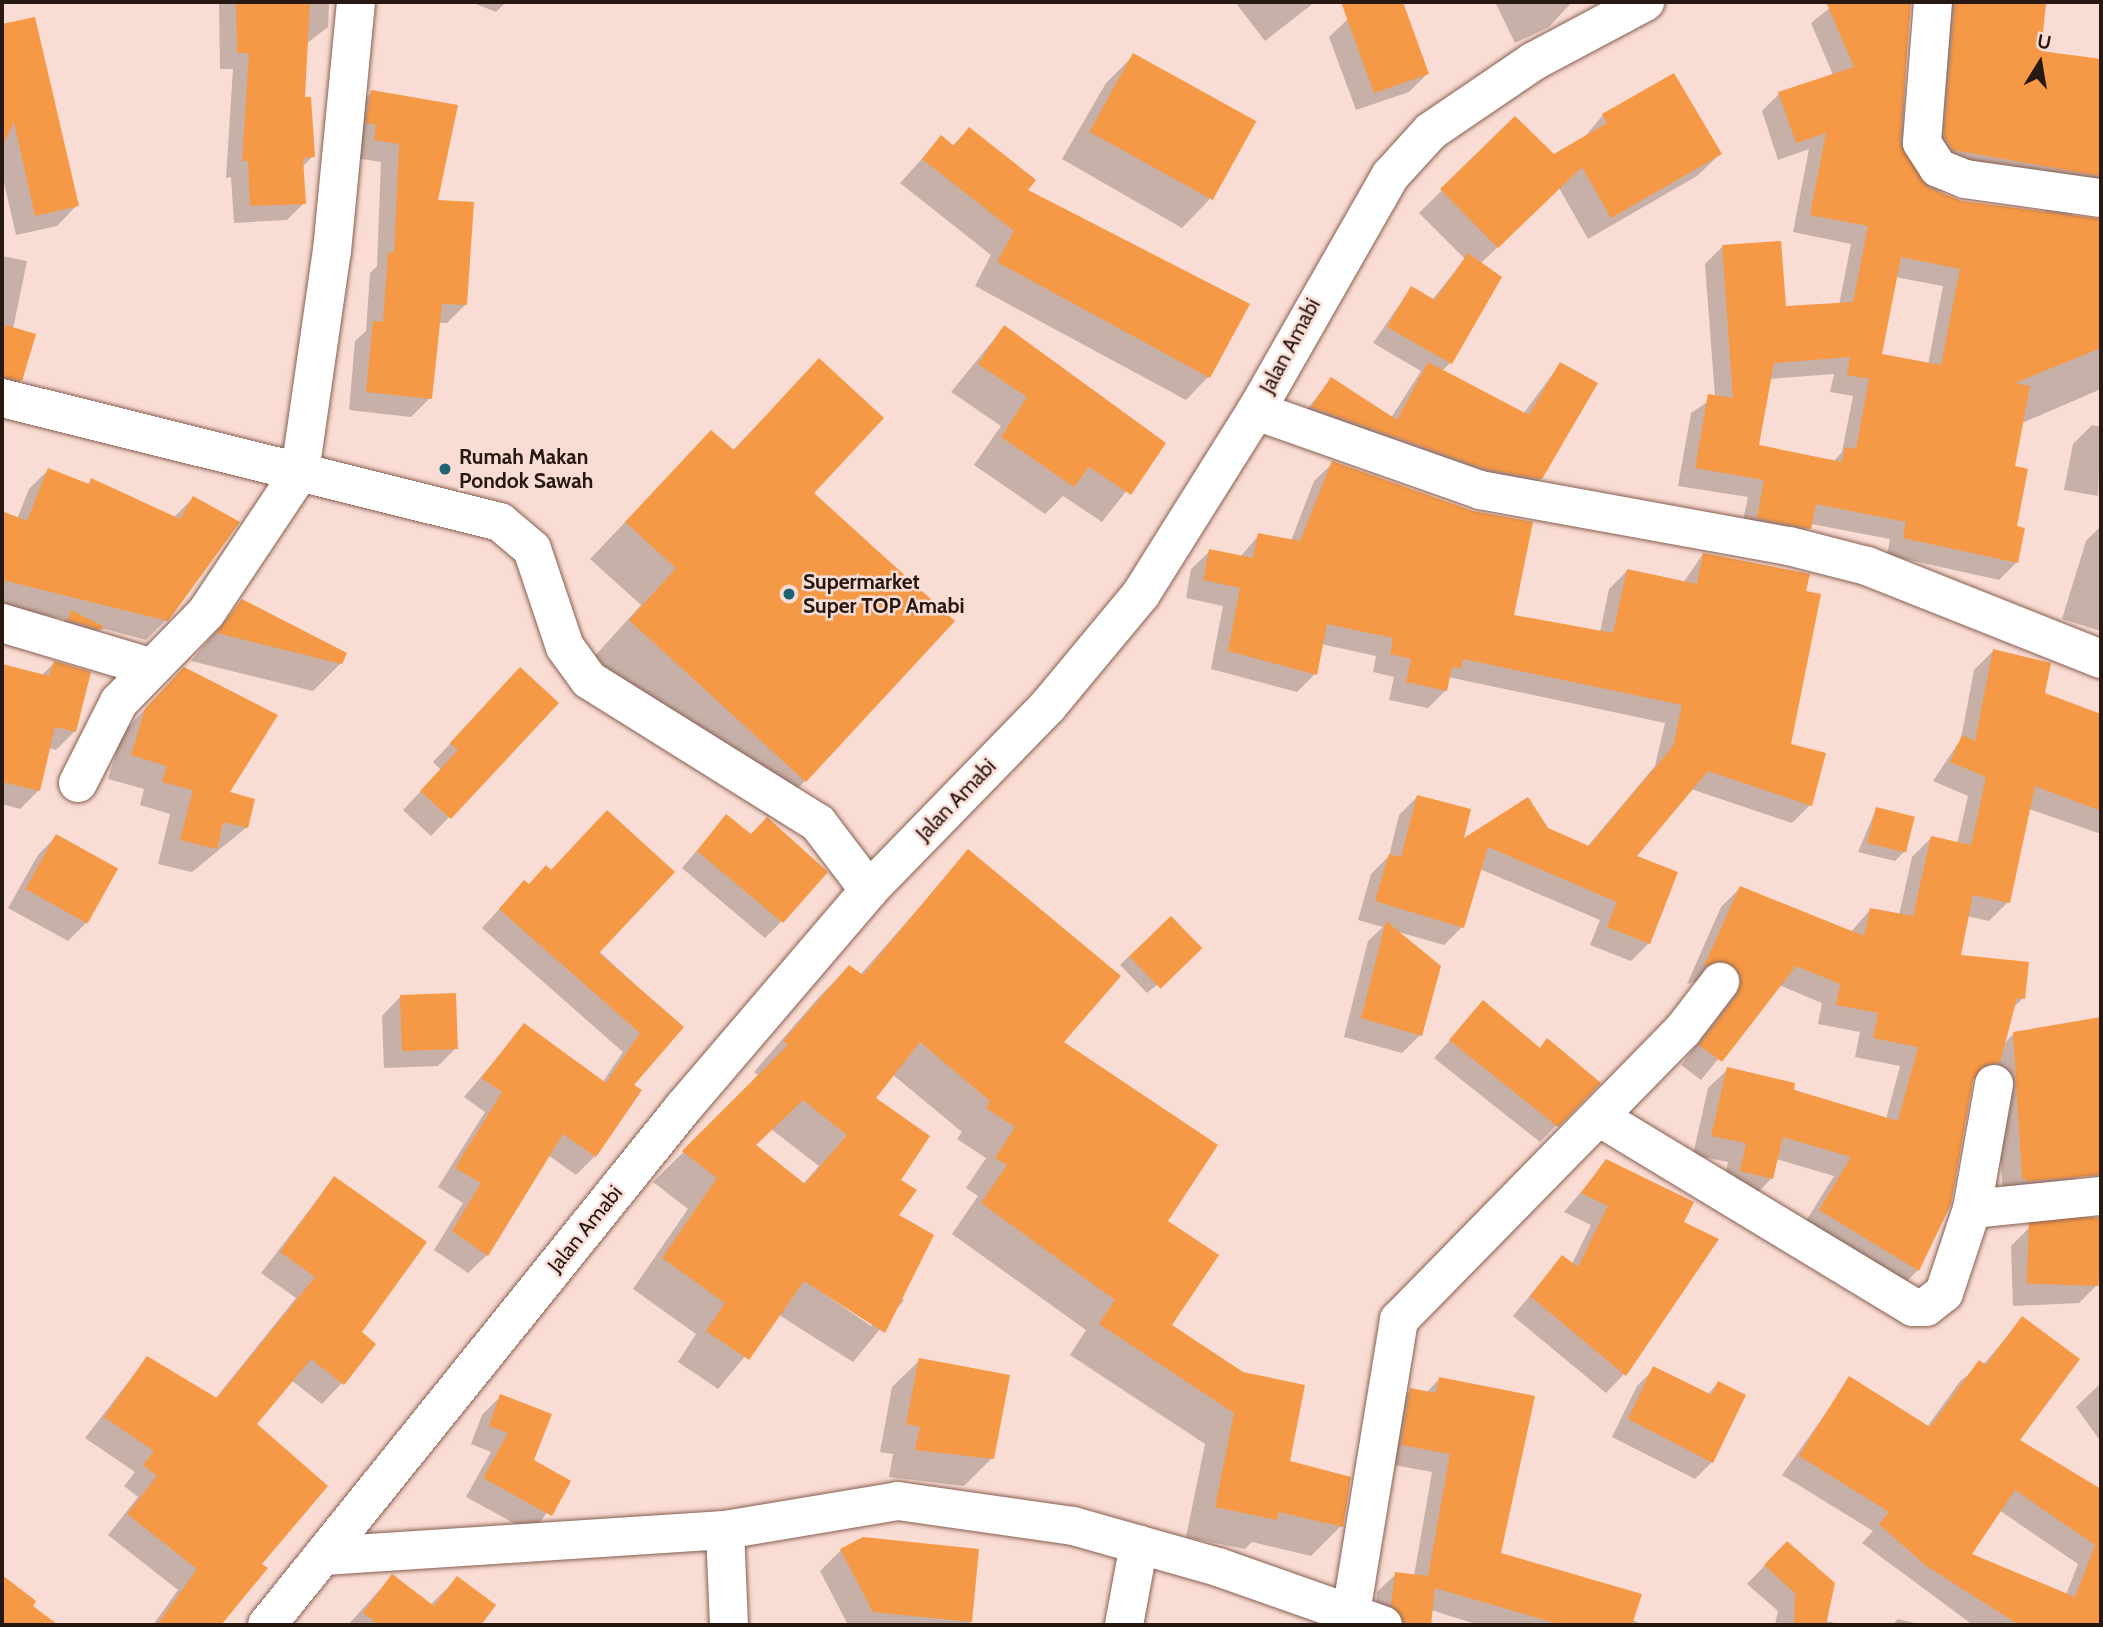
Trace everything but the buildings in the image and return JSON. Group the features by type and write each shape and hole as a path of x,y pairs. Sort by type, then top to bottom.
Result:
{"street":[{"path":"78,783 120,702 150,667 206,614 300,472 332,251 356,2"},
{"name":"Jalan Amabi","path":"267,1625 682,1108 869,890 1048,706 1141,594 1256,411 1343,248 1390,176 1432,131 1534,61 1645,2"},
{"path":"1933,2 1922,143 1938,168 1965,179 2101,198"},
{"path":"2,398 500,522 520,535 545,579 565,646 589,680 818,823 869,890"},
{"path":"1256,411 1480,490 1789,545 1867,566 2101,659"},
{"path":"2,623 150,667"},
{"path":"323,1556 725,1530 898,1501 997,1512 1139,1544 1367,1619 1399,1320 1599,1117 1720,982"},
{"path":"1599,1117 1913,1307 1926,1307 1944,1293 1972,1209 1994,1084"},
{"path":"1972,1209 2101,1196"},
{"path":"725,1530 729,1625"},
{"path":"1124,1625 1139,1544"}],"place":[{"name":"Rumah Makan Pondok Sawah","path":"445,469"},
{"name":"Supermarket Super TOP Amabi","path":"789,594"}]}
